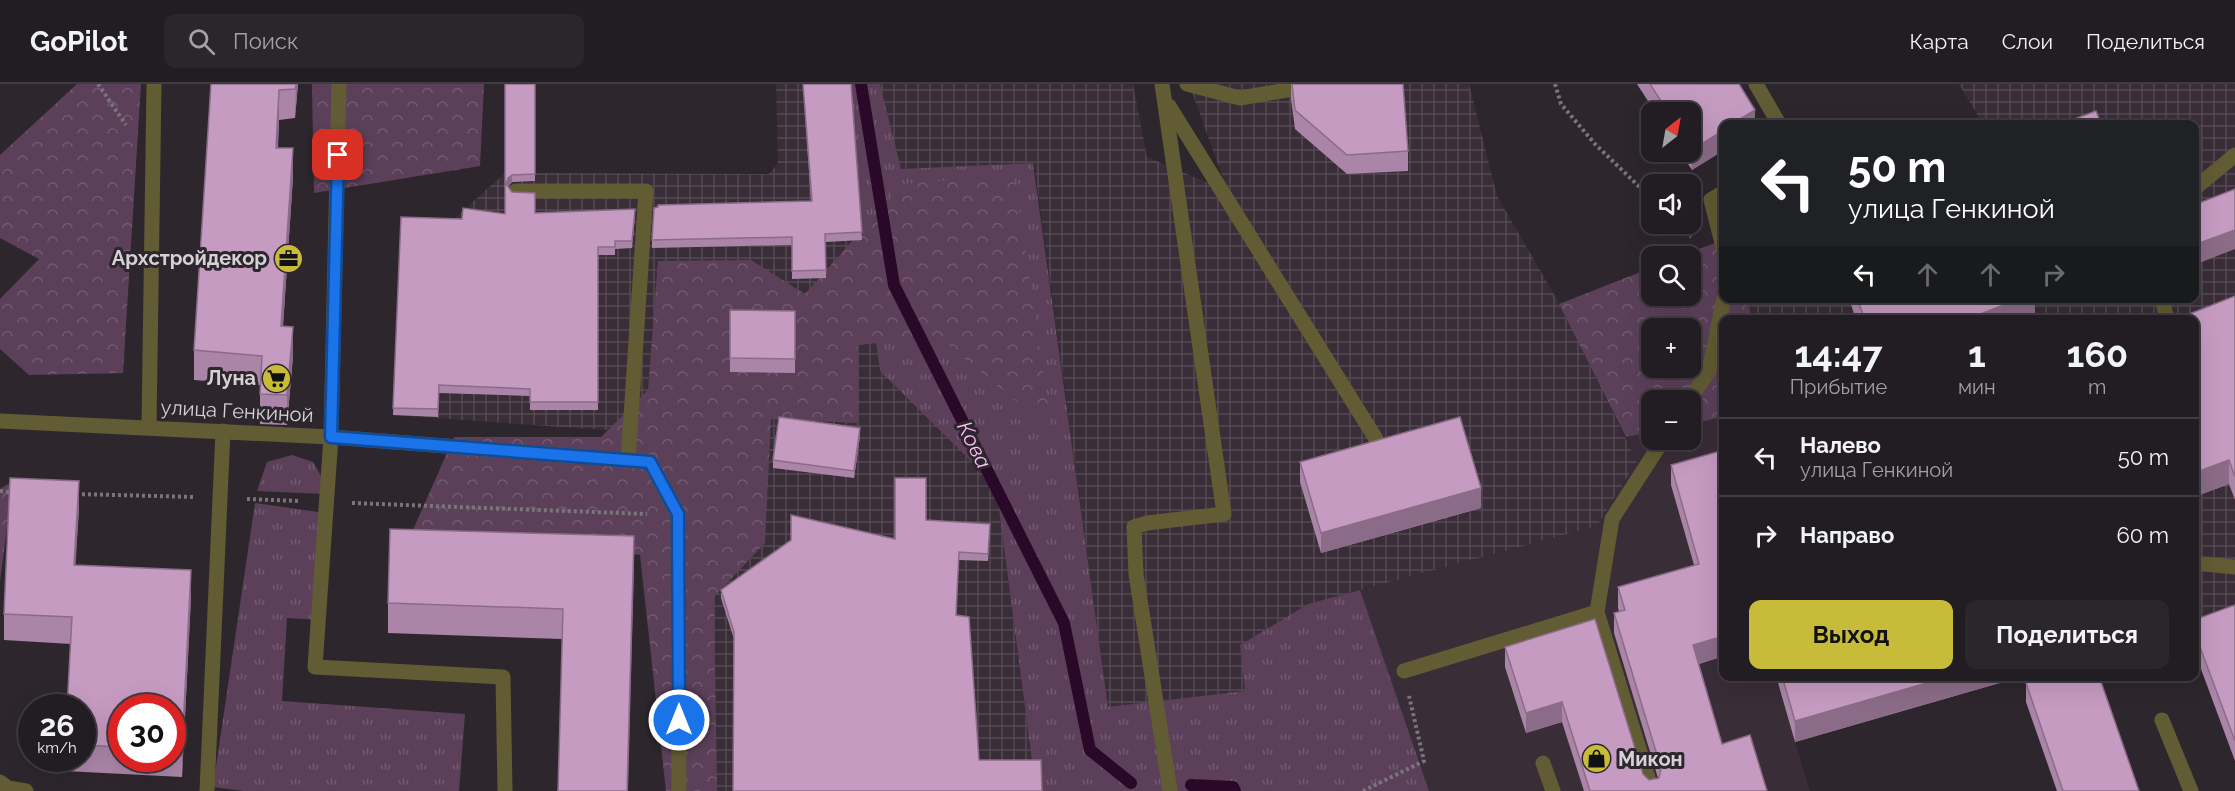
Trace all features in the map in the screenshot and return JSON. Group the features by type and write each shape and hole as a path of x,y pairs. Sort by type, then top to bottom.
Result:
{"street":[{"path":"149,427 154,84"},
{"path":"339,84 331,437 315,667 503,677 506,791"},
{"path":"1162,84 1224,514 1147,523 1134,527 1136,574 1170,791"},
{"path":"1186,84 1240,98 1322,84"},
{"path":"1756,84 1777,120"},
{"path":"1166,100 1376,439"},
{"path":"2199,185 2235,155"},
{"path":"516,191 646,190 627,461"},
{"path":"1719,195 1712,200 1719,230"},
{"path":"1696,390 1709,371 1719,322"},
{"name":"улица Генкиной","path":"0,421 331,437 650,462 678,514 679,791"},
{"path":"207,791 223,431"},
{"path":"1652,791 1597,612 1612,519 1657,450"},
{"path":"2199,563 2235,567"},
{"path":"1404,671 1597,612"},
{"path":"2162,720 2191,791"},
{"path":"1543,763 1553,791"},
{"path":"0,782 8,788 26,791"}],"path":[{"path":"98,84 124,123 153,144"},
{"path":"1555,84 1560,104 1595,144 1641,188"},
{"path":"1363,791 1424,761 1404,671"}],"shaded area":[{"path":"776,84 850,84 880,371 996,486 1036,791 699,791 661,434 393,415 401,224 446,226 505,173 768,174 778,164"},
{"path":"880,84 1133,84 1147,157 1206,182 1224,181 1189,84 1469,84 1497,196 1559,303 1637,461 1597,526 1308,604 1240,645 1246,691 1108,708 1034,163 900,170"},
{"path":"1959,84 2235,84 2235,761 2199,661 2199,315 1751,315 1748,303 2199,303 2199,120 1981,120"},
{"path":"1719,418 1719,681 1777,681 1810,791 1429,791 1360,590 1597,526 1637,461 1626,437 1641,434 1641,450 1701,450 1701,422"}],"green space":[{"path":"77,84 141,84 123,373 29,375 0,349 0,299 39,259 0,238 0,155"},
{"path":"312,84 484,84 480,166 314,193"},
{"path":"850,84 880,84 901,169 1033,163 1108,707 1245,691 1240,645 1308,604 1360,590 1429,791 1036,791 996,486 880,371 862,240"},
{"path":"1014,175 1052,431 939,337 858,345 858,423 771,419 765,543 714,597 717,791 666,791 640,555 413,530 454,437 601,437 648,390 658,261 751,260 805,294 903,184"},
{"path":"1719,241 1719,303 1748,303 1751,315 1719,315 1719,418 1701,422 1701,390 1641,390 1641,434 1626,437 1559,304 1641,272 1641,306 1701,306 1701,248"},
{"path":"292,455 313,462 323,480 324,494 257,491 267,462"},
{"path":"13,481 0,581 0,489"},
{"path":"255,503 325,513 321,620 287,618 282,701 465,714 459,791 244,791 213,787"}],"building":[{"path":"211,84 296,84 295,89 279,90 276,148 293,148 281,326 293,327 287,395 260,394 262,356 194,350"},
{"path":"505,84 535,84 535,174 512,175 508,178 506,184 512,192 535,193 535,213 635,209 632,241 615,241 615,247 598,247 598,402 530,402 530,389 439,385 438,409 393,408 401,217 462,219 463,208 505,214"},
{"path":"803,84 851,84 862,232 825,234 826,270 792,271 792,237 652,240 654,208 658,205 812,201"},
{"path":"1292,84 1403,84 1408,151 1347,155 1295,110"},
{"path":"1650,84 1739,84 1755,110 1739,120 1719,120 1719,133 1701,144 1701,102 1662,102"},
{"path":"2096,111 2099,120 2072,120"},
{"path":"2235,189 2235,230 2199,243 2199,203"},
{"path":"2235,296 2235,477 2229,460 2199,471 2199,315 2187,315"},
{"path":"1859,303 2009,303 1978,315 1863,315"},
{"path":"730,310 795,311 795,359 730,358"},
{"path":"779,417 860,428 854,471 773,460"},
{"path":"1460,417 1481,488 1321,533 1300,462"},
{"path":"1719,451 1719,637 1693,645 1722,744 1750,735 1767,791 1590,791 1562,702 1526,713 1505,647 1595,619 1643,774 1649,780 1659,778 1661,768 1614,613 1625,610 1618,587 1699,564 1671,465"},
{"path":"10,478 79,481 74,565 191,570 185,694 108,694 108,746 96,746 96,694 68,694 72,617 4,614"},
{"path":"895,478 926,478 926,520 990,524 988,554 959,552 956,615 969,617 979,760 1041,760 1042,791 733,791 734,632 721,590 791,540 791,515 895,539"},
{"path":"390,529 634,536 627,791 558,791 563,609 388,603"},
{"path":"2235,605 2235,741 2199,644 2199,618"},
{"path":"1783,681 1934,681 1795,721"},
{"path":"2031,681 2101,681 2139,791 2063,791 2026,683"}],"waterway":[{"name":"Кова","path":"861,84 894,285 1064,623 1090,750 1131,783"},
{"name":"Кова","path":"1191,785 1233,787 1235,791"}],"place":[{"name":"Архстройдекор","path":"288,258"},
{"name":"Луна","path":"277,378"},
{"name":"Микон","path":"1597,759"}],"route":[{"path":"338,155 331,437 650,462 678,514 679,720"}]}
